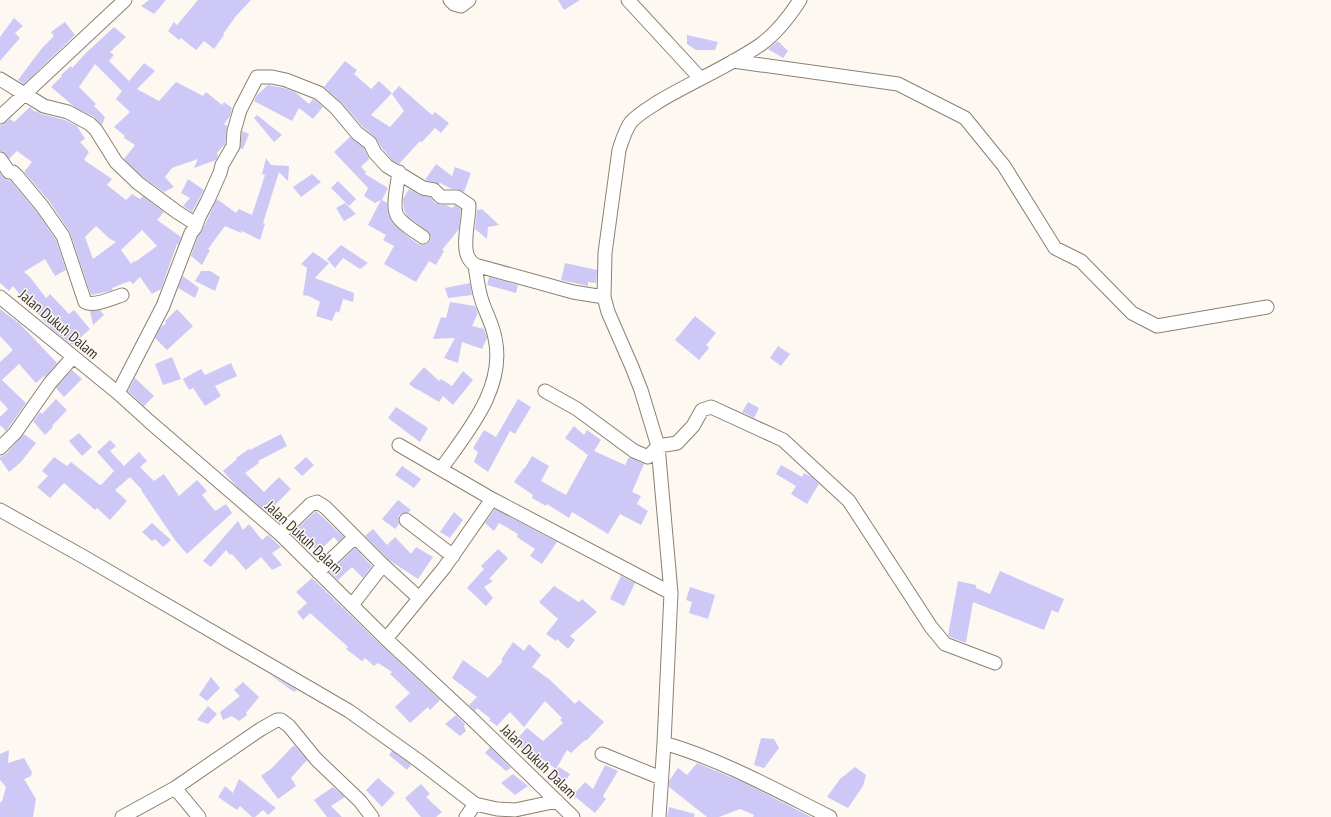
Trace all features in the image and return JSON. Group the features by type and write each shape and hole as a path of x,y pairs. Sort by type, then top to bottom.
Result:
{"street":[{"path":"450,0 454,4 461,6 469,0"},
{"path":"628,0 700,78"},
{"path":"659,817 671,593 658,446 641,390 608,312 604,297 605,253 617,163 622,139 631,122 644,111 760,45 780,28 800,0"},
{"path":"0,117 123,2"},
{"path":"733,61 898,84 965,118 1004,166 1055,248 1081,261 1132,313 1157,326 1267,307"},
{"path":"118,393 164,306 191,233 220,173 222,165 233,146 234,131 240,110 257,77 272,77 286,80 319,93 336,108 357,133 370,144 375,153 387,166 423,188 434,190 442,197 457,197 469,205 466,241 467,251 468,256 475,265 479,291 496,339 497,360 494,380 477,417 441,469"},
{"path":"0,79 44,106 68,112 90,124 96,130 116,162 138,183 171,208 196,224"},
{"path":"0,159 9,172 13,172 17,176 57,226 65,242 85,302 87,304 92,304 122,295"},
{"path":"399,172 396,213 400,220 423,237"},
{"path":"475,265 573,292 604,297"},
{"name":"Jalan Dukuh Dalam","path":"0,297 118,393 280,534 573,817"},
{"path":"0,448 20,427 50,383 73,357"},
{"path":"545,391 583,413 634,451 648,458 658,446 677,443 692,426 702,410 711,407 783,440 849,501 931,627 945,644 995,663"},
{"path":"398,445 492,499 671,593"},
{"path":"386,638 453,556 492,499"},
{"path":"280,534 311,504 317,502 325,507 383,565 419,598"},
{"path":"0,510 349,711 476,804 497,809 515,810 557,801"},
{"path":"406,520 453,556"},
{"path":"318,572 355,537"},
{"path":"352,605 383,565"},
{"path":"122,817 175,788 260,728 277,720 281,720 289,726 316,759 360,801 372,817"},
{"path":"664,743 694,752 767,785 830,817"},
{"path":"602,754 661,778"},
{"path":"175,788 199,817"},
{"path":"466,817 476,804"}],"building":[{"path":"149,0 166,0 154,14 141,6"},
{"path":"198,0 251,0 236,16 214,49 204,41 196,50 181,38 179,40 168,31 174,22 177,25"},
{"path":"558,0 580,0 564,10"},
{"path":"14,18 23,26 15,33 20,38 0,61 0,37"},
{"path":"65,22 75,35 24,84 18,80 42,48 54,36 51,32"},
{"path":"114,27 126,37 110,52 114,55 109,61 129,81 144,63 155,71 137,89 159,101 176,82 203,96 206,92 222,105 224,102 232,108 230,116 224,124 227,126 225,144 217,153 218,155 216,160 194,168 198,159 172,168 165,177 174,187 164,192 143,177 124,159 135,145 124,138 125,136 114,127 130,112 116,99 122,91 95,64 79,87 96,104 94,106 105,117 102,125 94,117 76,108 51,87 62,76 61,75 71,66 72,68"},
{"path":"687,35 718,42 715,50 696,50 687,44"},
{"path":"778,41 788,51 783,58 768,49"},
{"path":"345,61 357,70 354,74 371,89 379,81 392,93 371,115 390,127 404,111 392,94 399,86 432,115 435,112 449,123 441,133 435,128 422,142 420,141 399,164 392,160 375,137 363,127 342,103 324,87"},
{"path":"268,85 295,92 309,104 313,99 323,107 313,119 299,108 292,121 254,101 257,95"},
{"path":"30,107 35,112 36,111 65,120 77,126 85,139 80,142 89,152 84,160 112,179 107,185 126,200 132,194 140,199 143,196 164,212 157,220 181,237 178,245 177,244 161,289 152,294 140,277 133,284 130,281 112,288 113,290 111,291 91,295 70,232 49,201 24,172 32,162 17,151 9,159 4,152 0,151 0,126 10,119 14,122","holes":["96,226 110,239 116,242 93,259 85,237","142,230 157,246 131,264 121,250"]},
{"path":"257,115 282,135 274,142 254,118"},
{"path":"242,131 249,134 243,149 240,148"},
{"path":"350,137 364,148 369,159 361,167 366,172 365,174 388,188 382,200 387,203 388,214 392,222 418,244 427,244 431,237 428,231 408,217 404,210 403,199 409,189 419,195 430,197 435,203 440,205 446,205 452,208 455,205 461,209 459,229 442,250 444,251 436,265 429,261 416,282 384,264 394,246 383,240 386,235 368,225 381,200 375,203 364,196 368,188 334,152"},
{"path":"266,158 271,165 289,166 288,181 279,172 263,223 265,224 260,240 242,231 241,233 225,226 208,249 210,250 202,265 191,256 198,237 217,199 236,213 239,209 252,215 265,175 262,174"},
{"path":"436,164 452,176 455,167 471,173 464,192 457,189 452,189 440,183 425,180"},
{"path":"0,173 5,179 11,181 36,211 56,240 66,270 55,276 45,259 24,272 30,277 46,298 50,294 69,314 74,310 90,329 72,345 52,329 13,286 9,291 0,283"},
{"path":"312,174 321,182 301,197 293,187"},
{"path":"188,179 204,190 192,212 183,206 190,198 181,193"},
{"path":"338,181 356,199 349,206 331,188"},
{"path":"345,203 356,214 344,221 336,208"},
{"path":"482,209 499,225 488,227 487,239 475,229 477,210"},
{"path":"341,245 368,263 360,269 343,258 335,268 327,259"},
{"path":"313,252 329,263 315,278 354,293 353,302 343,299 339,313 336,311 332,321 316,316 320,302 309,296 303,295 307,268 301,264"},
{"path":"565,263 597,270 596,283 588,282 588,286 561,280"},
{"path":"201,271 210,271 220,277 215,291 195,281"},
{"path":"183,276 199,288 195,298 178,288"},
{"path":"489,277 518,285 516,293 487,285"},
{"path":"470,283 472,295 448,298 445,288"},
{"path":"450,302 475,306 478,313 472,326 484,329 487,338 482,349 462,342 458,363 444,358 455,338 433,339 441,317 446,318"},
{"path":"0,309 20,324 57,363 45,377 44,376 36,383 19,364 2,380 26,403 6,431 0,425 0,417 8,409 0,400 0,362 13,350 0,336"},
{"path":"177,309 193,326 167,350 155,338 160,328 166,323 165,321"},
{"path":"100,310 104,315 93,325 90,311"},
{"path":"695,316 716,333 706,345 709,348 699,360 675,340"},
{"path":"778,346 790,354 781,366 770,358"},
{"path":"172,357 181,379 163,385 155,364"},
{"path":"231,363 237,376 215,386 221,396 205,406 193,388 189,390 183,379 201,369 205,375"},
{"path":"424,367 439,381 441,379 452,386 463,371 473,380 453,405 443,396 439,402 409,384"},
{"path":"72,370 82,379 64,397 56,388"},
{"path":"135,378 154,396 144,406 128,391"},
{"path":"56,399 67,410 45,435 33,421 40,412 42,414"},
{"path":"518,399 531,407 515,434 510,431 488,472 474,462 478,452 473,448 484,430 496,437"},
{"path":"748,402 759,408 754,418 742,412"},
{"path":"396,407 428,428 420,442 388,418"},
{"path":"574,426 584,435 587,430 601,440 594,451 625,465 629,457 644,464 632,492 641,496 637,504 648,511 641,525 620,514 608,534 572,512 569,518 547,504 546,506 532,498 533,495 514,482 532,456 549,466 541,481 566,495 588,455 565,438"},
{"path":"79,433 92,447 82,456 69,441"},
{"path":"24,434 36,443 21,462 9,472 0,457 6,454"},
{"path":"281,434 287,446 258,461 259,463 245,473 264,492 279,477 291,489 267,513 238,488 223,471 237,459 236,458 249,449 250,450"},
{"path":"110,440 116,446 110,451 124,466 139,452 147,461 140,467 154,481 164,474 179,496 197,480 207,491 202,495 215,511 226,504 232,513 187,554 175,540 142,490 130,477 115,490 127,501 110,520 97,508 95,510 64,483 50,498 37,487 48,476 42,471 54,457 67,466 71,462 100,485 102,484 114,471 97,452"},
{"path":"306,457 314,465 302,476 294,468"},
{"path":"781,465 802,477 804,473 812,477 819,484 807,504 791,494 796,486 776,474"},
{"path":"402,466 421,479 414,488 395,475"},
{"path":"398,500 411,510 408,513 399,515 399,524 395,529 382,519"},
{"path":"495,509 557,542 542,564 530,556 535,549 517,537 518,534 499,523 494,531 485,523"},
{"path":"316,511 344,537 338,542 334,537 318,552 309,543 307,544 296,530"},
{"path":"454,512 463,520 450,538 440,532"},
{"path":"238,521 243,530 249,524 262,540 268,535 281,547 272,553 282,565 272,570 261,557 246,570 232,554 230,555 226,550 211,567 203,561"},
{"path":"152,523 171,540 163,547 155,539 152,541 142,532"},
{"path":"373,529 387,545 395,537 411,554 416,547 433,557 418,579 389,560 365,536"},
{"path":"355,548 372,566 363,578 352,567 338,580 330,572"},
{"path":"498,549 508,558 489,579 493,581 484,587 493,598 486,606 467,588 484,569 481,566"},
{"path":"1000,571 1064,599 1058,613 1052,610 1044,630 973,602 966,643 950,637 948,635 958,581 976,585 976,588 990,594"},
{"path":"621,576 635,583 624,606 610,599"},
{"path":"312,578 440,700 430,710 428,707 410,723 395,707 410,693 390,674 392,672 378,663 374,666 365,658 362,661 346,649 348,647 310,613 303,620 297,612 307,603 296,592"},
{"path":"554,586 579,602 582,599 597,612 570,636 575,640 568,649 557,639 556,641 546,634 558,619 539,602"},
{"path":"690,587 715,595 708,619 689,613 692,602 686,600"},
{"path":"513,642 524,651 529,644 541,655 532,667 549,679 575,704 579,700 604,722 586,741 585,740 571,753 567,750 556,769 531,751 530,753 513,743 527,728 543,741 563,723 560,720 562,718 545,701 524,727 510,712 497,726 477,708 475,711 469,705 477,697 452,678 463,660 488,678 503,661 501,660"},
{"path":"269,674 297,690 294,692"},
{"path":"211,677 220,688 207,701 199,695"},
{"path":"243,682 259,697 246,713 247,715 239,721 232,716 223,720 220,712 240,696 234,690"},
{"path":"208,706 217,714 208,724 197,720"},
{"path":"456,715 465,724 464,726 466,731 460,736 445,724"},
{"path":"761,738 774,739 779,748 764,768 754,765"},
{"path":"294,745 307,760 291,778 296,786 278,799 261,776 272,768"},
{"path":"490,747 511,768 506,771 485,753"},
{"path":"9,750 8,763 24,758 32,772 31,776 24,779 36,799 33,817 0,817 0,803 6,787 0,780 0,754"},
{"path":"392,751 411,765 407,770 389,755"},
{"path":"697,763 745,783 811,817 753,817 754,815 740,809 719,817 707,817 669,787 669,781 678,768 687,775"},
{"path":"605,765 618,771 603,796 606,799 595,813 573,795 585,782 593,789"},
{"path":"559,767 570,774 563,785 551,776"},
{"path":"855,767 866,775 863,786 848,808 827,797 840,779"},
{"path":"513,774 528,786 515,795 501,783"},
{"path":"378,778 395,793 382,807 366,790"},
{"path":"239,779 276,808 268,815 263,810 255,817 252,817 240,806 237,810 218,797 225,786 233,793"},
{"path":"421,784 430,794 426,797 442,812 436,817 421,817 405,798"},
{"path":"333,787 345,797 331,806 342,817 327,817 314,800"},
{"path":"669,807 695,814 694,817 667,817"}]}
